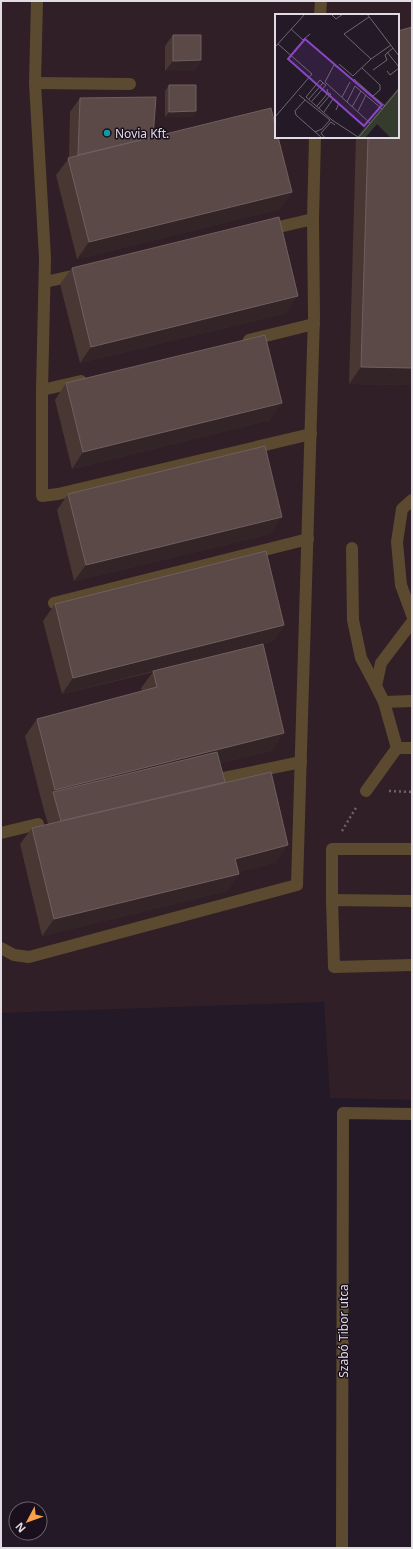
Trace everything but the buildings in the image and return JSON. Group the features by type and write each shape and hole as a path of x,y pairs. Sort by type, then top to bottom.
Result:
{"street":[{"path":"37,1 35,83 45,258 42,390 42,496 58,494 311,434"},
{"path":"320,14 321,1"},
{"path":"35,83 130,84"},
{"path":"1,948 14,955 29,957 298,885 314,324 313,219 316,138"},
{"path":"252,234 313,219"},
{"path":"45,282 91,271"},
{"path":"238,342 314,324"},
{"path":"42,390 94,377"},
{"path":"412,500 402,508 397,542 401,585 412,615"},
{"path":"54,603 308,539"},
{"path":"352,548 353,620 361,658 384,702 397,748"},
{"path":"376,686 381,663 412,622"},
{"path":"384,702 412,701"},
{"path":"397,748 412,748"},
{"path":"366,791 397,748"},
{"path":"219,779 301,762"},
{"path":"1,833 38,824"},
{"path":"412,849 332,848 334,967 412,964"},
{"path":"332,900 412,901"},
{"name":"Szabó Tibor utca","path":"342,1548 343,1113 412,1114"}],"shaded area":[{"path":"1,1 412,1 412,1100 330,1098 324,1002 1,1013"}],"place":[{"name":"Novia Kft.","path":"107,133"}]}
